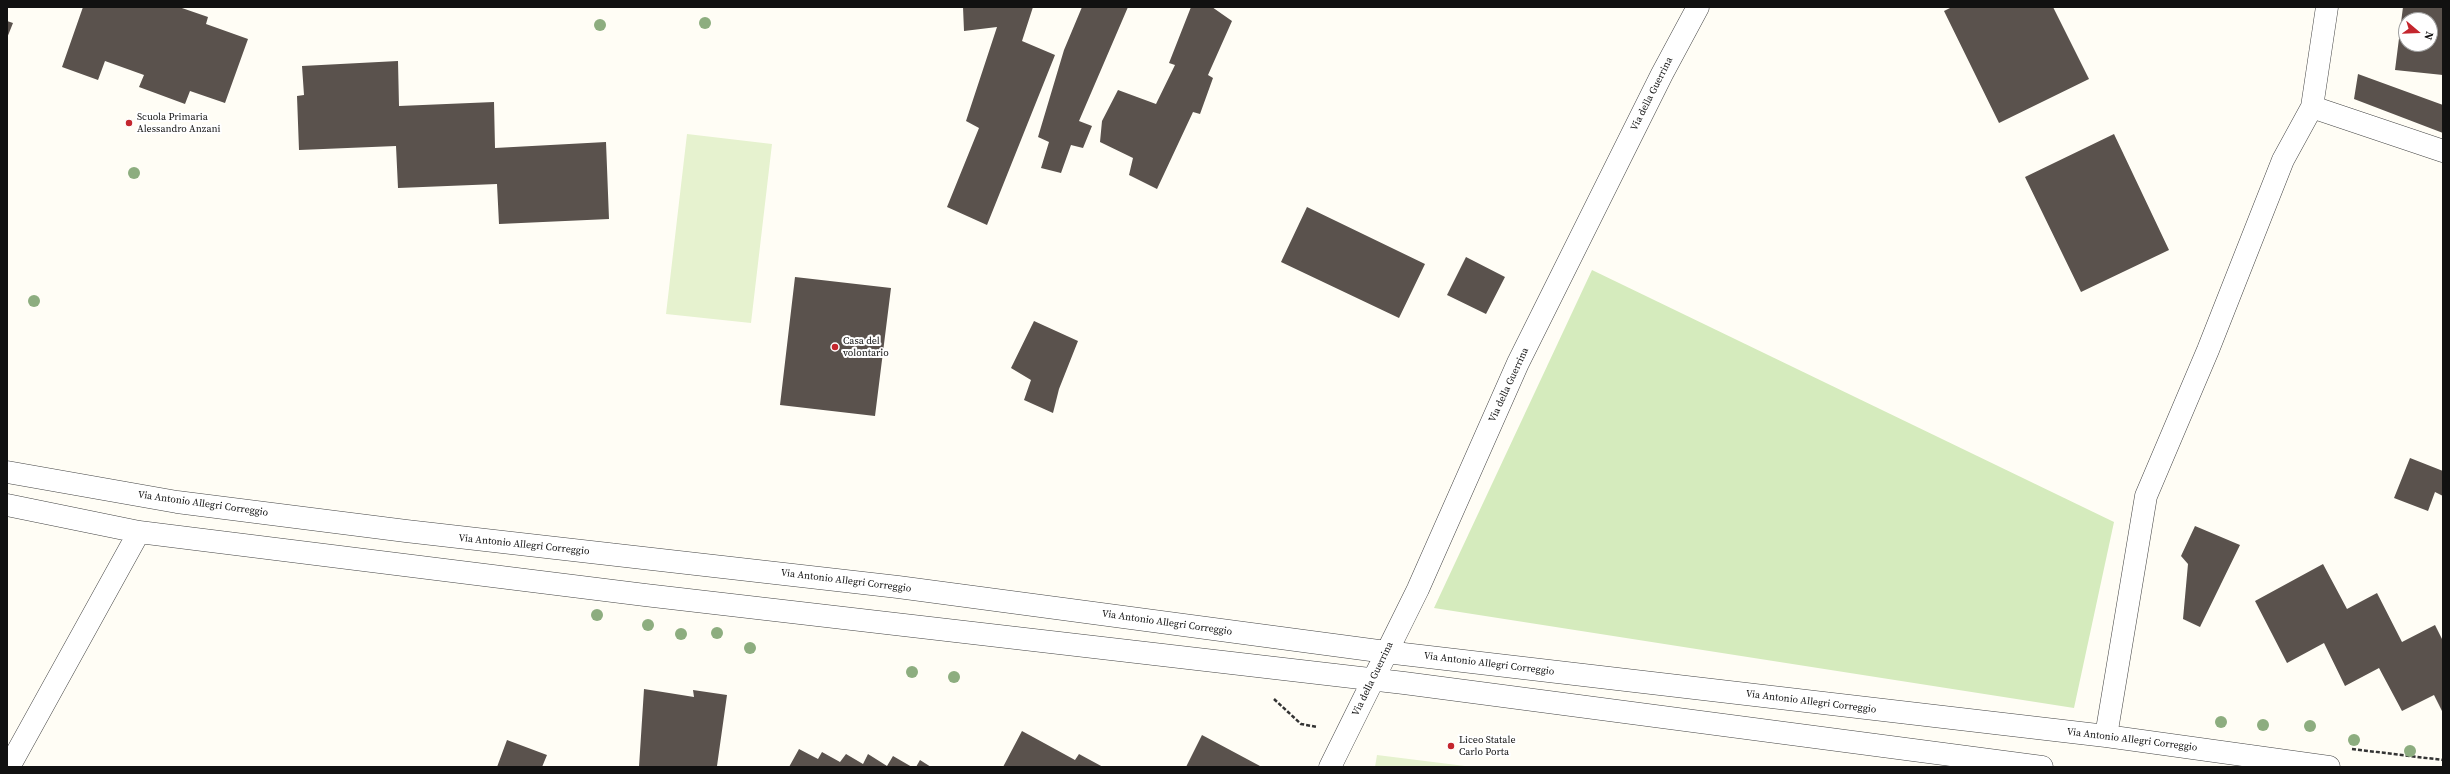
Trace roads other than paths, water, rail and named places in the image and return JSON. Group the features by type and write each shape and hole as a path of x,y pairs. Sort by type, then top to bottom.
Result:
{"street":[{"name":"Via della Guerrina","path":"1330,767 1418,589 1518,363 1662,74 1698,7"},
{"path":"2106,736 2146,496 2208,350 2283,160 2312,107 2327,7"},
{"path":"2312,107 2443,151"},
{"name":"Via Antonio Allegri Correggio","path":"7,472 177,502 406,531 898,587 1386,652 2106,736 2329,767"},
{"path":"7,505 139,532 637,594 1373,679 2042,767"},
{"path":"9,767 139,532"}],"place":[{"name":"Scuola Primaria Alessandro Anzani","path":"129,123"},
{"name":"Casa del volontario","path":"835,347"},
{"name":"Liceo Statale Carlo Porta","path":"1451,746"}]}
